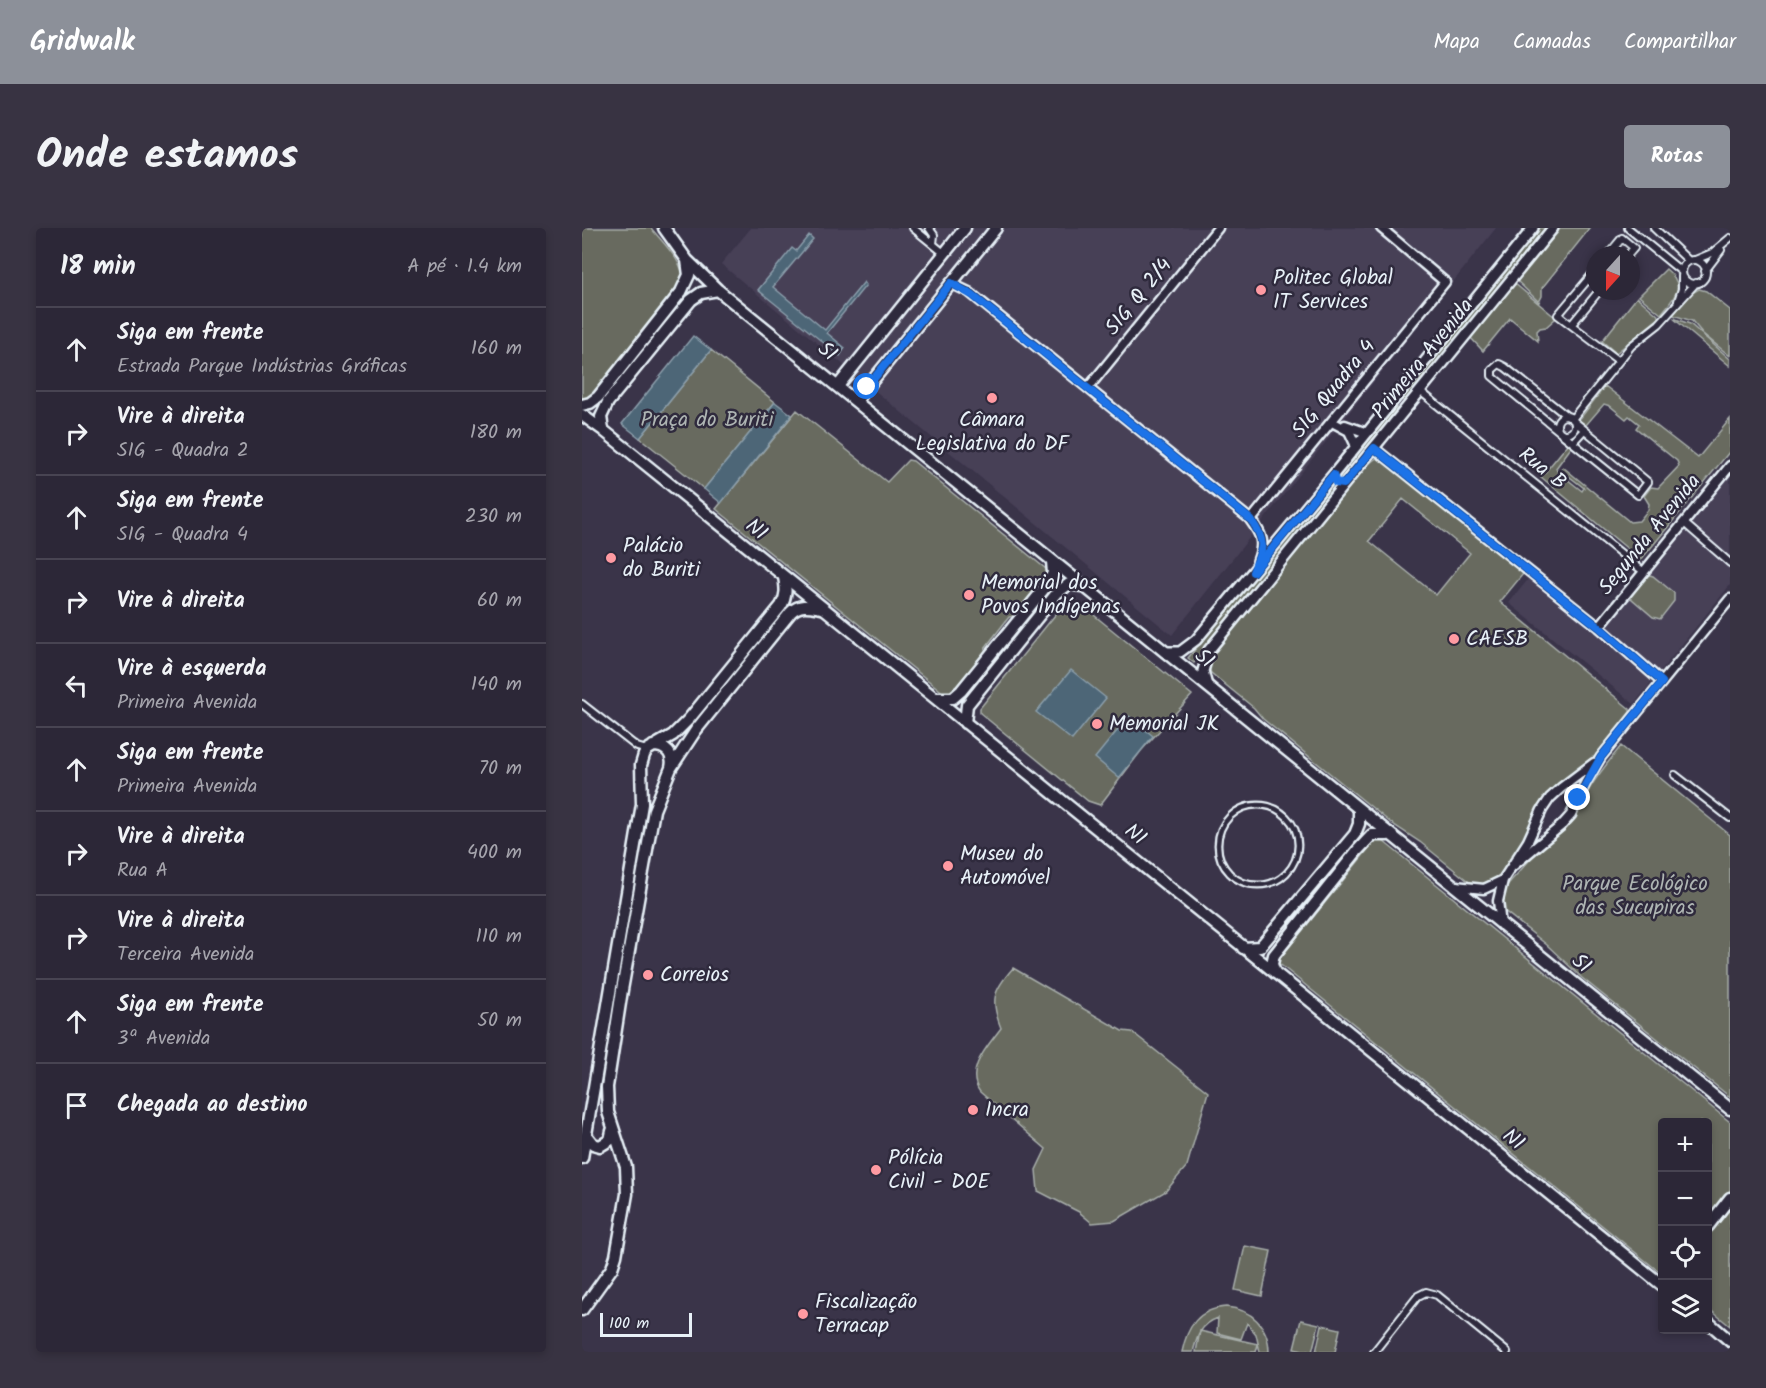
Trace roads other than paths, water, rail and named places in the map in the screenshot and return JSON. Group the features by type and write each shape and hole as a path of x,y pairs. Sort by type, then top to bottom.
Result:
{"main road":[{"name":"S1","path":"664,228 687,260 718,290 1730,1109"},
{"path":"838,386 965,228"},
{"path":"855,401 996,228"},
{"name":"Primeira Avenida","path":"1164,652 1180,652 1192,644 1333,475 1533,228"},
{"name":"Primeira Avenida","path":"1207,687 1203,671 1209,650 1553,228"},
{"path":"582,405 590,404 598,397 681,292 689,275 687,260"},
{"path":"603,430 602,417 608,402 675,318 696,296 718,290"},
{"path":"1392,401 1401,404 1403,412"},
{"name":"N1","path":"582,415 1658,1280"},
{"path":"1333,475 1336,483 1344,484"},
{"path":"1251,520 1261,534 1263,543 1253,572"},
{"path":"934,698 953,698 961,691 1047,585 1053,573 1052,561"},
{"path":"582,1158 642,804 641,760 650,748 673,735 690,719 781,606 786,598 784,577"},
{"path":"965,723 966,705 1057,593 1069,585 1082,586"},
{"path":"670,768 696,730 790,612 796,607 806,605 822,608"},
{"path":"583,1309 612,1268 627,1194 626,1167 612,1131 607,1088 649,830 672,761 661,746 650,748"},
{"path":"1243,948 1260,947 1275,931 1355,834 1359,824 1359,810"},
{"path":"1275,974 1272,964 1274,954 1365,840 1377,834 1392,836"},
{"path":"586,1134 593,1144 600,1146 610,1140 612,1131"},
{"path":"1712,1220 1730,1198"},
{"path":"582,1290 585,1300 583,1309"},
{"path":"1712,1326 1730,1341"}],"street":[{"path":"913,228 945,254"},
{"path":"929,228 934,236 933,244"},
{"name":"SIG Q 2/4","path":"1088,388 1218,228"},
{"name":"SIG Quadra 4","path":"1251,520 1338,421 1345,406 1445,282 1381,228"},
{"path":"1628,228 1682,274 1688,282 1696,283"},
{"path":"1653,228 1692,260 1702,264 1705,271"},
{"path":"1615,246 1622,238 1632,246"},
{"path":"1572,419 1631,346 1659,324 1703,278 1705,271 1730,238 1712,254 1684,265 1682,289 1676,305"},
{"path":"954,279 1251,520"},
{"path":"1586,282 1558,315 1619,361"},
{"path":"1572,324 1592,300"},
{"path":"1499,364 1503,365 1584,430 1648,482 1638,495 1492,376 1492,370 1499,364"},
{"name":"Rua B","path":"1420,391 1644,572"},
{"path":"1561,432 1558,422 1560,419 1572,419"},
{"path":"1561,432 1571,433 1575,426 1572,419"},
{"path":"1338,421 1367,433"},
{"path":"1338,421 1349,431 1356,446"},
{"path":"1573,442 1584,430"},
{"path":"1374,448 1599,627 1662,682"},
{"name":"Segunda Avenida","path":"1599,627 1728,471"},
{"path":"1684,523 1730,563"},
{"path":"1513,866 1571,815 1601,757 1730,599"},
{"path":"582,704 637,747 650,748"},
{"path":"1502,925 1498,901 1503,880 1528,842 1535,823 1550,798 1601,757"},
{"path":"1675,775 1730,818"},
{"path":"1561,788 1570,788 1578,798"},
{"path":"1251,805 1274,808 1293,826 1298,839 1292,865 1284,876 1258,885 1245,883 1233,876 1225,868 1217,846 1220,832 1230,815 1251,805"},
{"path":"1535,823 1542,834 1548,835"},
{"path":"1454,886 1484,889 1503,880"},
{"path":"1374,1352 1418,1296 1426,1292 1437,1294 1507,1352"}],"water":[{"path":"809,235 813,239 773,287 825,330 864,282 866,285 827,333 845,348 840,356 758,290 792,248 796,251"},
{"path":"693,336 711,350 640,438 622,424"},
{"path":"775,402 792,415 721,503 704,489"},
{"path":"1071,670 1106,698 1072,740 1036,712"},
{"path":"1129,716 1153,736 1119,778 1095,758"}],"place":[{"name":"Politec Global IT Services","path":"1261,290"},
{"name":"Câmara Legislativa do DF","path":"992,398"},
{"name":"Palácio do Buriti","path":"611,558"},
{"name":"Memorial dos Povos Indígenas","path":"969,595"},
{"name":"CAESB","path":"1454,639"},
{"name":"Memorial JK","path":"1097,724"},
{"name":"Museu do Automóvel","path":"948,866"},
{"name":"Correios","path":"648,975"},
{"name":"Incra","path":"973,1110"},
{"name":"Pólícia Civil - DOE","path":"876,1170"},
{"name":"Fiscalização Terracap","path":"803,1314"}],"park label":[{"name":"Praça do Buriti","path":"707,420"},
{"name":"Parque Ecológico das Sucupiras","path":"1635,896"}]}
